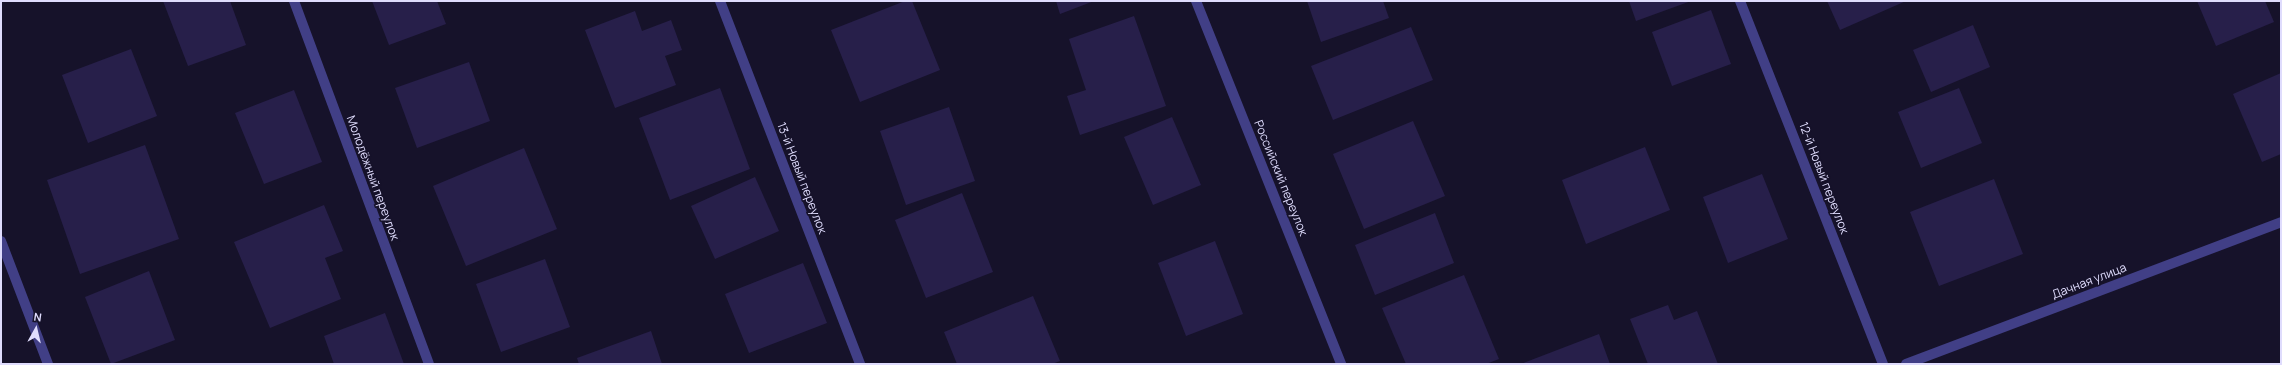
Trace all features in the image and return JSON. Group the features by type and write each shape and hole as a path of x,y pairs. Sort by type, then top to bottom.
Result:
{"street":[{"name":"Молодёжный переулок","path":"294,1 428,364"},
{"name":"13-й Новый переулок","path":"720,1 860,364"},
{"name":"Российский переулок","path":"1196,1 1342,364"},
{"name":"12-й Новый переулок","path":"1740,1 1883,364"},
{"name":"Дачная улица","path":"1906,364 2281,222"},
{"path":"1,241 48,364"}],"building":[{"path":"163,1 230,1 246,45 188,66"},
{"path":"372,1 437,1 446,24 389,45"},
{"path":"905,1 912,1 940,70 860,102 831,30"},
{"path":"1056,1 1094,1 1060,14"},
{"path":"1307,1 1383,1 1389,18 1321,42"},
{"path":"1629,1 1691,1 1636,21"},
{"path":"1827,1 1906,1 1840,30"},
{"path":"2197,1 2265,1 2274,22 2216,46"},
{"path":"1711,10 1731,64 1672,86 1652,32"},
{"path":"635,11 642,31 671,20 682,50 665,56 676,85 615,108 585,30"},
{"path":"1134,16 1166,106 1080,135 1067,96 1086,90 1069,39"},
{"path":"1973,25 1990,67 1931,92 1913,50"},
{"path":"1411,27 1433,80 1333,120 1311,66"},
{"path":"131,49 157,116 88,143 62,75"},
{"path":"469,62 490,121 417,148 395,88"},
{"path":"2281,73 2281,154 2262,162 2233,94"},
{"path":"720,88 750,169 670,200 639,118"},
{"path":"1959,88 1982,143 1921,168 1898,112"},
{"path":"294,90 322,162 264,184 235,113"},
{"path":"949,107 975,181 906,205 880,131"},
{"path":"1172,117 1201,185 1153,205 1124,137"},
{"path":"1413,121 1445,196 1364,229 1333,154"},
{"path":"145,145 179,239 80,274 47,180"},
{"path":"1645,147 1670,210 1586,244 1562,180"},
{"path":"524,148 557,229 466,266 433,186"},
{"path":"1762,174 1788,239 1728,263 1703,197"},
{"path":"755,177 779,231 715,259 691,206"},
{"path":"1994,179 2023,254 1939,286 1910,212"},
{"path":"962,193 993,272 926,298 895,220"},
{"path":"324,205 343,251 325,258 341,299 270,328 234,242"},
{"path":"1435,213 1454,263 1375,295 1355,245"},
{"path":"1215,241 1243,314 1186,336 1158,263"},
{"path":"545,259 570,327 501,352 476,284"},
{"path":"803,263 827,323 749,353 725,294"},
{"path":"149,271 175,340 111,364 85,297"},
{"path":"1464,275 1499,359 1486,364 1406,364 1382,308"},
{"path":"1033,296 1060,361 1052,364 957,364 944,332"},
{"path":"1668,305 1674,320 1697,311 1718,364 1648,364 1630,319"},
{"path":"385,313 404,364 334,364 324,336"},
{"path":"651,331 662,364 579,364 577,358"},
{"path":"1599,334 1610,364 1521,364"}]}
